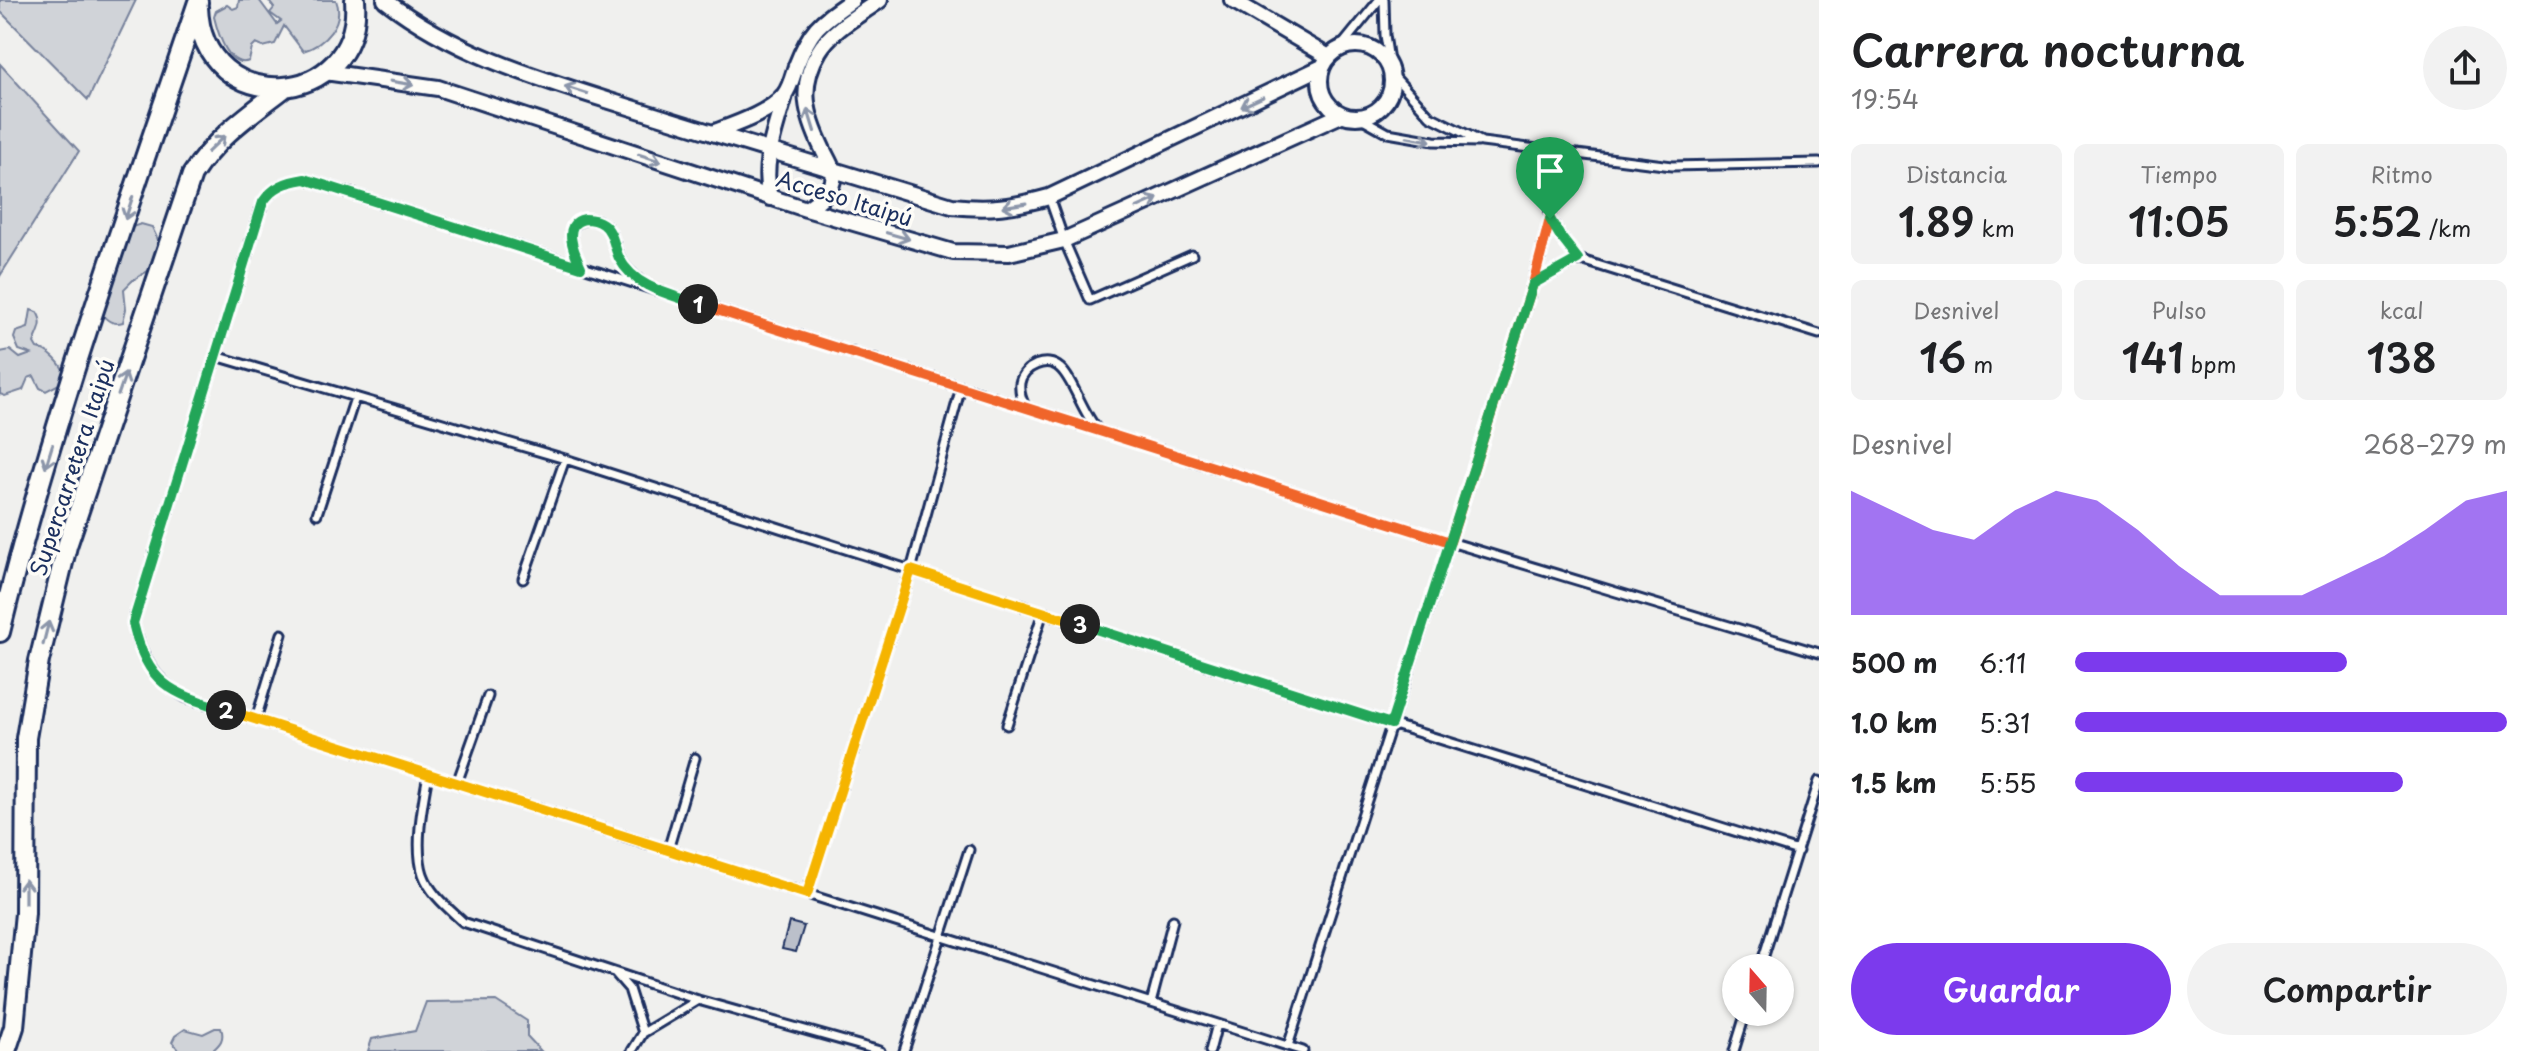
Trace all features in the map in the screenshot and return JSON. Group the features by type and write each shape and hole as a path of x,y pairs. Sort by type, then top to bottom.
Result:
{"street":[{"path":"325,72 341,57 351,37 356,15 355,0"},
{"name":"Acceso Itaipú","path":"385,0 404,15 457,46 508,68 833,171 952,206 984,209 1049,197 1330,58"},
{"path":"770,198 769,152 785,95 806,40 818,24 852,0"},
{"path":"806,209 829,191 834,181 833,171 808,116 806,97 809,70 820,47 880,0"},
{"path":"1232,0 1330,58"},
{"name":"Supercarretera Itaipú","path":"198,1 199,25 207,47 220,65 239,79 261,87 284,88 305,83 325,72"},
{"name":"Supercarretera Itaipú","path":"0,632 21,544 198,1"},
{"path":"1352,45 1364,45 1381,54 1391,70 1393,87 1388,99 1374,114 1361,118 1341,115 1330,108 1322,96 1319,83 1330,58 1352,45"},
{"name":"Acceso Itaipú","path":"325,72 438,88 770,198 953,252 1009,253 1064,240 1341,115"},
{"name":"Supercarretera Itaipú","path":"6,1051 14,1027 25,913 26,738 39,661 67,546 192,175 207,151 284,88"},
{"path":"712,133 770,107 785,95"}],"lane":[{"path":"1330,58 1382,0"},
{"path":"1382,0 1391,70 1430,116 1482,142"},
{"path":"1361,118 1388,133 1434,141 1482,142 1672,166 1819,163"},
{"path":"1288,1046 1533,284 1550,219 1549,151"},
{"path":"1303,1051 185,697 166,685 142,653 133,623 263,202 271,191 289,182 305,179 1450,542 1819,653"},
{"path":"1049,197 1090,300 1192,255"},
{"path":"581,267 573,251 572,228 587,219 601,222 609,230 620,259 648,288"},
{"path":"1550,219 1578,259 1819,334"},
{"path":"1533,284 1578,259"},
{"path":"216,356 565,459 1798,851"},
{"path":"1026,408 1020,381 1031,367 1052,363 1065,374 1086,417 1098,431"},
{"path":"807,894 911,570 961,387"},
{"path":"317,514 355,398"},
{"path":"523,579 565,459"},
{"path":"1007,725 1043,612"},
{"path":"256,719 282,634"},
{"path":"457,783 488,696"},
{"path":"668,850 695,758"},
{"path":"428,774 422,809 420,855 424,875 438,899 463,922 698,1000 880,1051"},
{"path":"1765,954 1819,781"},
{"path":"904,1051 969,850"},
{"path":"1151,1003 1173,920"},
{"path":"614,972 629,989 643,1033"},
{"path":"632,1051 643,1033 698,1000"},
{"path":"1210,1051 1217,1024"},
{"path":"1734,1051 1742,1026"}],"shaded area":[{"path":"0,0 136,0 88,100 0,11"},
{"path":"239,0 259,0 277,24 281,21 270,13 274,8 268,0 336,0 338,17 331,32 311,48 303,51 284,26 275,44 263,47 256,44 249,61 242,62 235,60 225,48 214,17 216,11 227,5 233,9 238,7"},
{"path":"0,64 79,151 0,276"},
{"path":"141,224 152,227 160,244 151,269 124,289 126,309 123,322 113,323 101,313 129,228"},
{"path":"31,310 37,312 40,321 34,343 54,358 66,376 63,382 46,391 40,388 34,376 28,378 23,390 5,396 0,394 0,352 10,350 20,358 31,354 19,350 14,338 16,332 28,328"},
{"path":"496,1001 527,1021 527,1036 541,1051 368,1051 372,1039 415,1031 426,1002"},
{"path":"221,1028 222,1038 212,1051 180,1051 172,1042 185,1029 203,1034"}],"building":[{"path":"789,922 804,926 796,952 782,949"}],"route":[{"path":"1550,219 1533,284 1450,542 648,288 620,259 609,230 601,222 587,219 572,228 573,251 581,267 305,179 289,182 271,191 263,202 133,623 137,640 157,677 185,697 807,894 911,570 1391,724 1533,284 1578,259 1550,219"}]}
